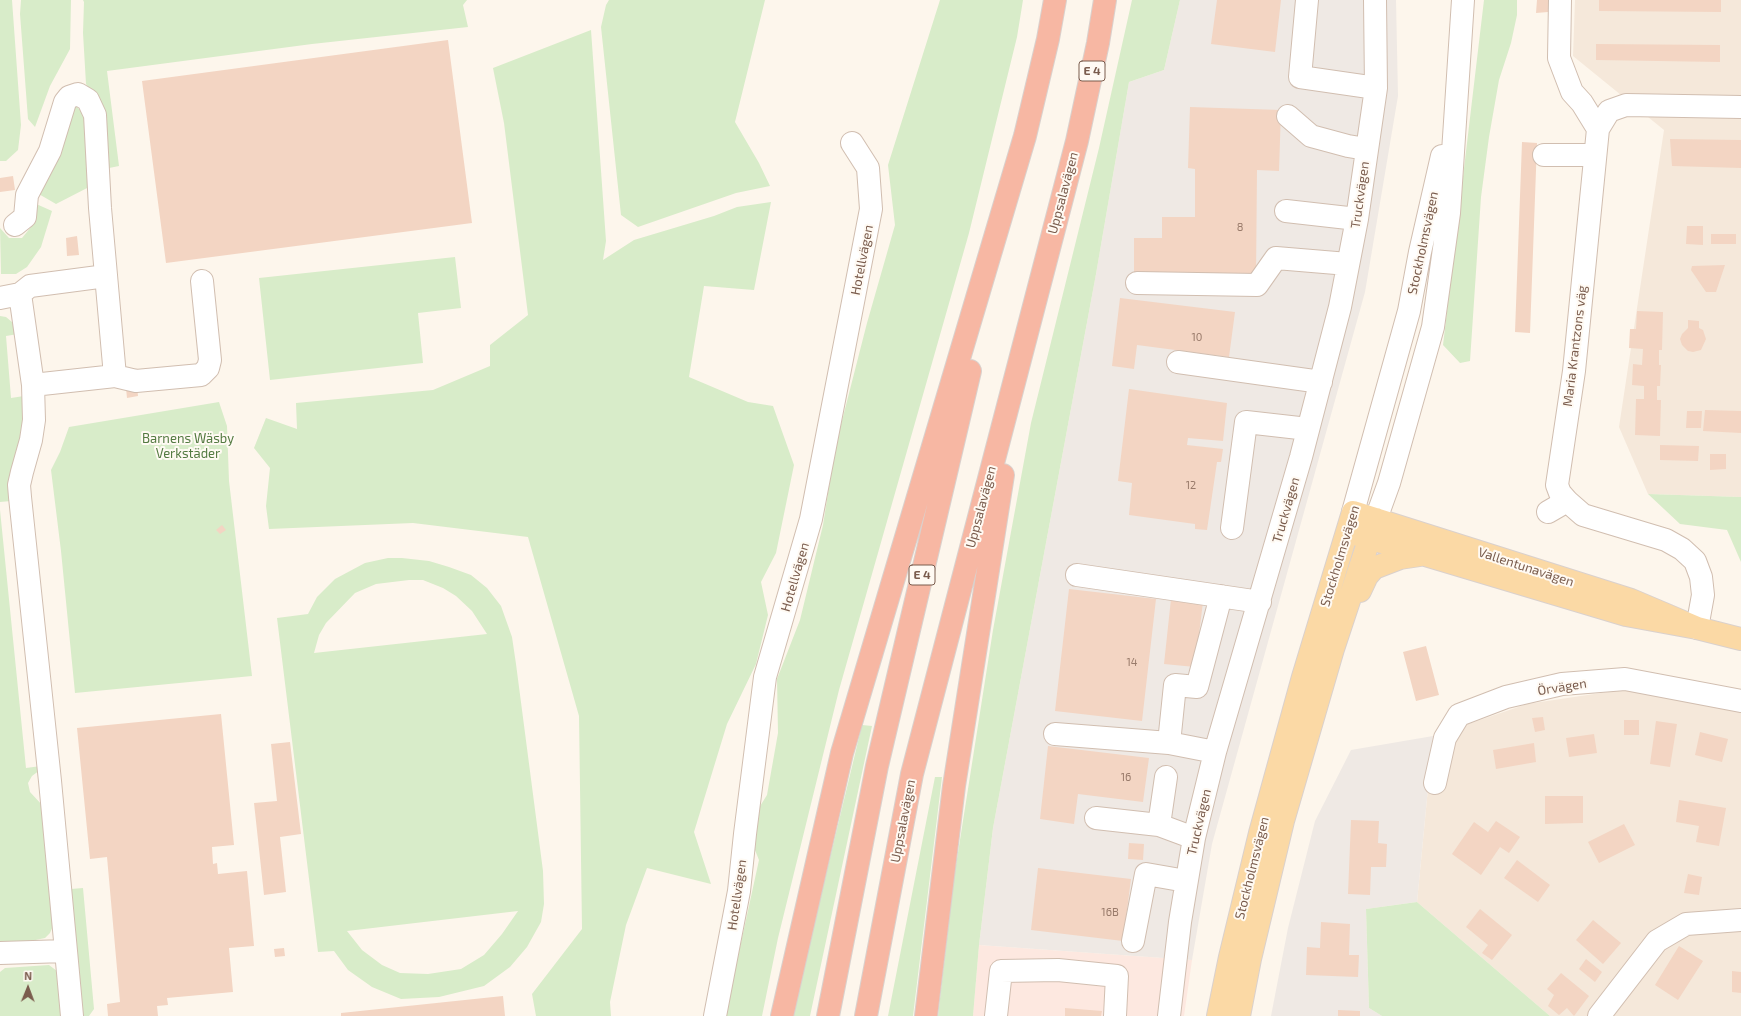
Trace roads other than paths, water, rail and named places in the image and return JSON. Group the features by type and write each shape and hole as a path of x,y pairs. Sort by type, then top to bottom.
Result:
{"highway":[{"name":"E 4","path":"828,1016 877,766 1048,39 1054,0"},
{"name":"Uppsalavägen","path":"866,1016 912,774 1076,141 1098,43 1105,0"},
{"path":"782,1016 842,753 1025,136"},
{"path":"926,1016 954,786 1001,484 1076,141"}],"main road":[{"name":"Vallentunavägen","path":"1350,522 1630,600 1697,628"},
{"name":"Stockholmsvägen","path":"1218,1016 1230,957 1260,833 1303,677 1350,522"},
{"name":"Vallentunavägen","path":"1372,529 1425,555 1626,615 1697,628 1741,639"},
{"name":"Stockholmsvägen","path":"1239,1016 1250,959 1283,822 1333,649 1372,529"},
{"name":"Stockholmsvägen","path":"1333,649 1367,576 1374,568 1400,558 1425,555"}],"street":[{"path":"1307,0 1300,77 1376,88"},
{"name":"Truckvägen","path":"1169,1016 1186,881 1194,838 1215,752 1260,602 1308,430 1340,307 1357,219 1376,88 1375,0"},
{"name":"Stockholmsvägen","path":"1372,529 1390,484 1433,327 1449,213 1463,0"},
{"path":"1560,0 1559,58 1572,92 1582,103 1598,129"},
{"path":"15,225 25,217 27,194 50,150 64,102 69,97 78,94 88,100 96,115 106,276 115,376"},
{"name":"Stockholmsvägen","path":"1350,522 1409,311 1422,245 1456,95"},
{"name":"Maria Krantzons väg","path":"1697,628 1703,595 1701,577 1695,562 1682,548 1666,540 1583,515 1560,493 1557,485 1574,371 1598,129 1609,111 1626,105 1741,107"},
{"path":"1288,116 1311,136 1348,146 1366,149"},
{"name":"Hotellvägen","path":"715,1016 740,891 744,834 766,677 812,519 872,209 868,168 852,143"},
{"path":"1544,155 1596,155"},
{"path":"1286,211 1357,219"},
{"path":"1137,283 1258,285 1276,258 1348,264"},
{"path":"72,1016 50,781 19,485 31,440 34,420 33,385 10,296 30,286 106,276"},
{"path":"33,385 115,376 136,381 201,375 208,368 210,360 202,281"},
{"path":"1178,362 1321,382"},
{"path":"1232,528 1246,422 1308,430"},
{"path":"1548,512 1567,501"},
{"path":"1077,575 1260,602"},
{"path":"1169,743 1175,685 1197,687 1221,596"},
{"name":"Örvägen","path":"1434,783 1445,738 1459,715 1506,697 1562,684 1625,679 1741,701"},
{"path":"1055,734 1169,743 1215,752"},
{"path":"1159,825 1166,777"},
{"path":"1096,818 1159,825 1194,838"},
{"path":"1133,941 1146,874 1186,881"},
{"path":"1598,1016 1657,941 1686,924 1741,920"},
{"path":"0,953 66,951"},
{"path":"996,1016 1001,971 1058,970 1117,976 1115,1016"}],"park label":[{"name":"Barnens Wäsby Verkstäder","path":"188,446"}]}
